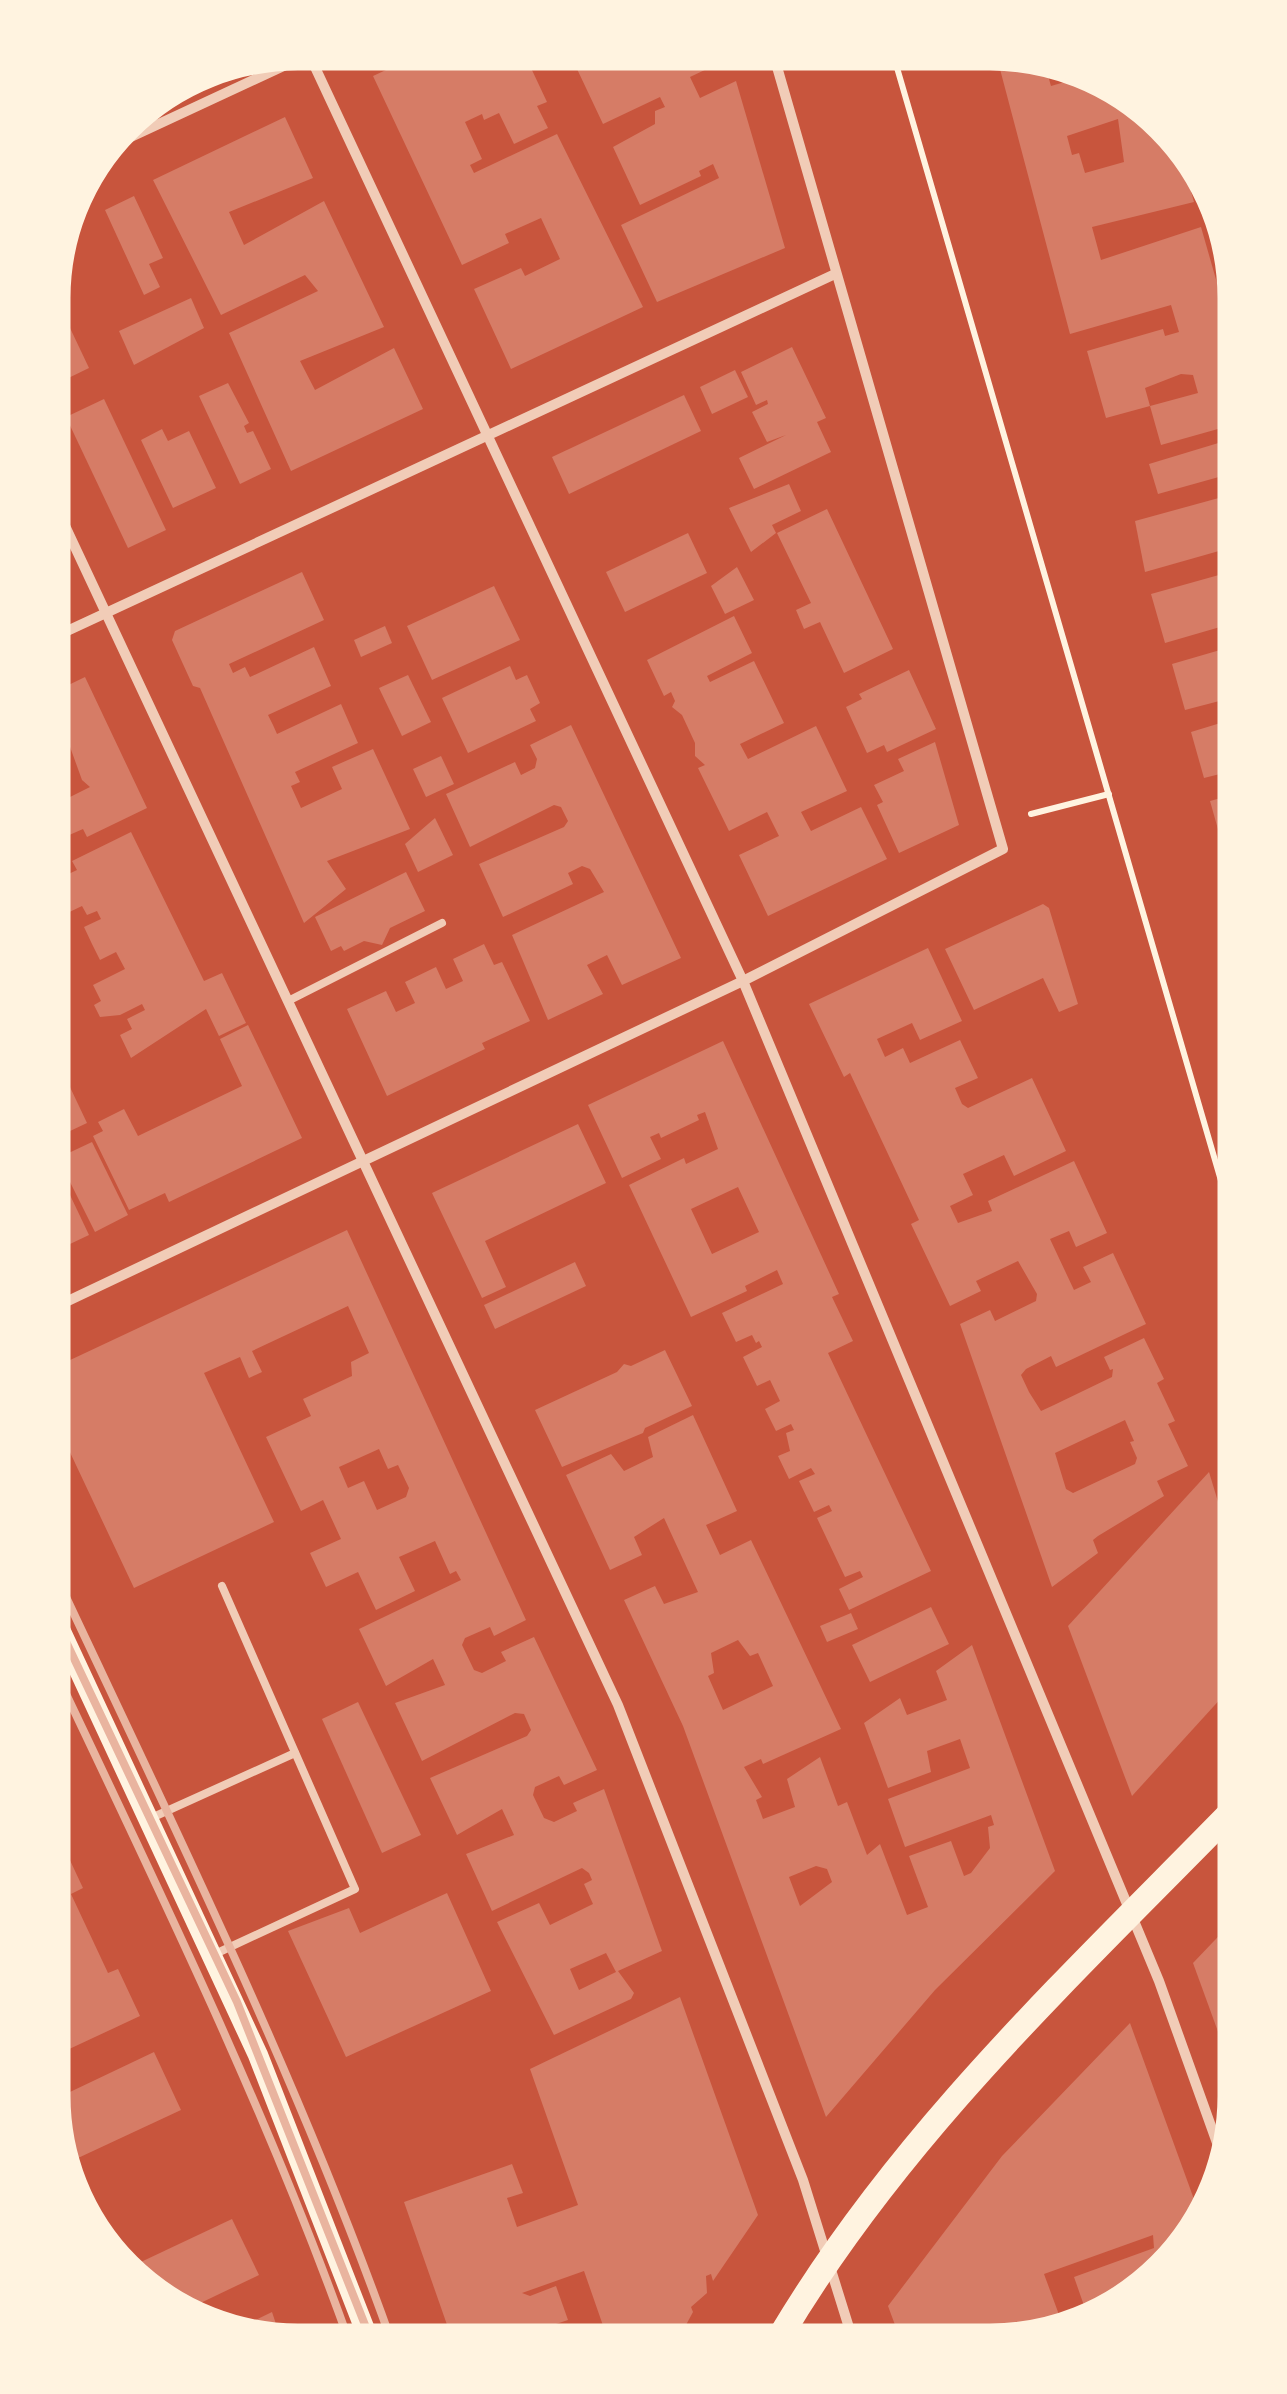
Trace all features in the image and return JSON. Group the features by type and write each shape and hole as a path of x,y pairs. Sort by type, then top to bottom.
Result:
{"main road":[{"path":"68,1648 212,1956 300,2156 365,2326"},
{"path":"787,2326 827,2260 929,2127 1219,1824"}],"street":[{"path":"319,68 743,981 1130,1916 1215,2139"},
{"path":"68,1301 743,981 1002,850 778,68"},
{"path":"137,134 274,69"},
{"path":"68,630 835,274"},
{"path":"68,532 618,1705 803,2180 848,2326"}],"lane":[{"path":"288,1001 442,923"},
{"path":"212,1956 355,1889 222,1586"},
{"path":"148,1819 295,1753"}],"path":[{"path":"897,68 1220,1179"},
{"path":"1031,814 1109,794"}],"building":[{"path":"390,68 531,68 547,102 537,106 548,128 514,144 499,113 484,120 482,114 465,122 482,159 470,165 474,173 557,134 643,307 511,369 474,289 521,268 525,276 560,259 541,218 505,234 509,243 462,265 373,76"},
{"path":"577,68 709,68 690,77 700,98 736,81 785,248 657,302 621,225 719,178 713,164 699,171 701,176 640,205 613,147 655,124 655,111 665,107 660,97 603,124"},
{"path":"1000,68 1048,76 1051,86 1067,81 1117,106 1162,146 1189,184 1194,202 1092,227 1101,260 1201,227 1220,292 1220,428 1161,445 1150,406 1106,418 1087,351 1163,329 1165,336 1179,332 1171,305 1070,334","holes":["1118,119 1124,162 1085,173 1079,153 1072,155 1067,136","1181,374 1193,375 1198,393 1150,406 1145,388"]},
{"path":"285,117 313,178 229,212 244,245 324,201 384,327 300,361 315,390 394,348 423,409 291,471 229,333 318,291 305,275 221,315 153,180"},
{"path":"134,196 163,258 149,264 160,287 144,295 105,210"},
{"path":"191,298 204,328 134,365 119,331"},
{"path":"68,324 89,368 68,378"},
{"path":"792,347 826,418 817,422 831,452 754,489 739,458 786,435 767,442 752,412 768,404 767,400 756,405 741,372"},
{"path":"735,370 748,397 712,414 700,387"},
{"path":"228,383 249,423 244,426 247,433 253,431 271,469 240,484 199,396"},
{"path":"684,395 701,431 569,494 552,457"},
{"path":"104,399 166,530 128,548 68,416"},
{"path":"162,429 168,441 189,431 216,488 173,508 141,440"},
{"path":"1220,443 1220,477 1158,494 1149,464"},
{"path":"789,484 801,511 772,525 776,533 751,552 729,508"},
{"path":"1220,498 1220,551 1145,572 1135,521"},
{"path":"827,509 893,649 844,673 820,622 804,629 796,610 811,603 777,533"},
{"path":"688,533 707,573 625,612 606,572"},
{"path":"737,567 754,600 725,614 711,586"},
{"path":"302,572 324,620 229,664 233,673 245,667 250,677 314,647 331,686 268,715 277,734 341,704 358,743 295,772 300,782 291,786 301,808 342,789 332,767 373,749 410,829 327,861 346,889 304,923 200,688 193,686 172,640 175,631"},
{"path":"1220,575 1220,627 1165,643 1151,594"},
{"path":"494,586 520,640 432,680 407,626"},
{"path":"734,616 752,653 707,676 710,682 754,661 784,723 740,744 748,759 816,726 847,791 801,812 811,831 861,807 887,859 768,916 739,855 779,836 767,812 729,831 698,768 705,765 695,756 695,743 682,715 672,707 675,701 671,692 664,696 647,660"},
{"path":"385,626 392,643 361,657 354,640"},
{"path":"1220,650 1220,701 1185,710 1172,664"},
{"path":"510,666 516,680 527,675 540,703 530,709 536,721 468,753 442,698"},
{"path":"909,670 936,729 887,752 884,745 867,753 846,707 862,699 859,694"},
{"path":"408,675 431,722 402,736 379,688"},
{"path":"85,677 147,808 87,837 83,829 68,836 68,798 90,787 82,780 68,741 68,685"},
{"path":"1220,723 1220,774 1204,778 1191,732"},
{"path":"571,725 681,958 622,985 607,955 587,965 603,994 548,1020 512,935 604,892 590,869 582,866 568,873 573,884 503,917 479,864 564,827 568,821 561,807 554,805 470,847 446,794 515,762 521,775 535,768 537,759 530,745"},
{"path":"935,742 959,825 899,853 877,805 883,802 874,785 904,771 898,759"},
{"path":"441,756 454,784 426,797 413,769"},
{"path":"1220,798 1220,835 1210,801"},
{"path":"435,818 453,855 418,872 405,844"},
{"path":"131,832 204,981 222,973 246,1023 219,1036 206,1009 131,1058 120,1035 132,1029 127,1019 145,1010 142,1004 120,1015 100,1017 94,1005 101,1001 93,985 125,969 116,952 100,960 92,944 84,927 101,919 97,911 87,915 82,906 68,913 68,874 77,870 72,861"},
{"path":"406,872 425,911 390,928 382,945 364,941 344,951 341,946 331,951 315,917"},
{"path":"1043,904 1049,908 1078,1004 1059,1012 1043,978 974,1010 945,949"},
{"path":"484,944 494,965 502,962 530,1021 482,1043 485,1049 387,1096 347,1009 386,991 396,1012 415,1003 405,982 436,967 446,989 463,981 453,959"},
{"path":"928,948 962,1021 920,1040 912,1023 877,1039 885,1057 903,1048 910,1063 960,1040 978,1078 955,1088 962,1104 968,1108 1032,1078 1066,1151 1014,1176 1004,1155 963,1174 973,1195 950,1206 958,1223 992,1211 988,1201 1074,1161 1107,1233 1076,1247 1069,1231 1050,1239 1074,1290 1091,1282 1083,1267 1113,1253 1146,1324 1056,1367 1051,1356 1021,1375 1041,1411 1112,1377 1113,1369 1104,1357 1144,1338 1164,1379 1157,1383 1175,1421 1168,1424 1188,1466 1157,1481 1164,1496 1093,1540 1098,1553 1052,1587 960,1324 990,1310 995,1321 1036,1301 1037,1294 1018,1261 976,1281 981,1291 950,1306 911,1224 919,1220 850,1073 844,1077 809,1004","holes":["1125,1420 1134,1441 1130,1442 1137,1458 1135,1464 1073,1493 1066,1489 1055,1453"]},
{"path":"248,1025 302,1138 169,1202 165,1193 129,1210 93,1136 103,1131 98,1122 124,1109 138,1136 242,1086 220,1039"},
{"path":"723,1041 839,1294 832,1297 853,1341 828,1353 931,1571 849,1610 839,1589 863,1577 860,1571 845,1577 817,1518 832,1511 829,1505 814,1512 799,1481 815,1474 811,1468 789,1479 778,1456 790,1451 786,1433 794,1430 791,1424 776,1431 765,1409 780,1401 770,1380 757,1386 743,1357 762,1347 759,1341 756,1343 752,1335 736,1342 722,1313 783,1284 777,1270 745,1286 747,1291 691,1317 629,1185 684,1158 686,1164 718,1149 705,1112 697,1115 699,1120 661,1138 659,1133 650,1137 661,1159 622,1178 588,1105","holes":["738,1187 759,1232 712,1254 691,1209"]},
{"path":"68,1083 87,1123 68,1132"},
{"path":"578,1124 606,1183 485,1241 506,1287 482,1298 432,1193"},
{"path":"92,1142 128,1215 95,1232 68,1178 68,1153"},
{"path":"68,1191 89,1235 68,1245"},
{"path":"347,1230 526,1620 494,1636 490,1627 465,1638 462,1645 474,1670 482,1673 506,1661 501,1652 534,1637 597,1770 564,1785 559,1776 535,1787 533,1795 544,1818 554,1822 577,1811 573,1803 604,1789 662,1951 618,1971 634,1993 631,1999 554,2035 497,1922 539,1903 550,1925 593,1904 584,1884 592,1880 589,1873 582,1868 492,1911 466,1854 514,1835 502,1809 457,1835 430,1778 527,1736 531,1730 524,1714 515,1713 422,1761 395,1703 445,1685 433,1659 386,1686 359,1629 461,1580 456,1571 450,1574 435,1541 399,1557 415,1591 376,1610 358,1572 326,1587 310,1553 341,1539 323,1500 301,1511 266,1437 311,1416 303,1399 352,1376 351,1362 369,1353 348,1306 252,1351 262,1372 249,1378 240,1357 204,1373 274,1522 134,1588 68,1448 68,1361","holes":["379,1449 388,1469 398,1465 409,1488 406,1497 377,1510 364,1481 348,1488 339,1467","606,1953 616,1972 579,1990 570,1969"]},
{"path":"575,1262 586,1286 495,1329 484,1305"},
{"path":"665,1350 692,1406 645,1428 643,1433 562,1467 535,1410 617,1372 624,1364 631,1366"},
{"path":"693,1415 737,1511 706,1525 720,1555 751,1540 841,1729 763,1764 761,1759 744,1767 762,1797 756,1800 763,1819 795,1807 787,1779 820,1757 838,1806 847,1802 867,1855 880,1844 907,1915 928,1907 909,1856 951,1841 964,1876 971,1873 990,1848 988,1827 994,1825 991,1815 905,1847 888,1799 970,1768 960,1739 927,1751 931,1772 888,1788 864,1723 900,1698 907,1715 947,1700 936,1671 972,1645 1055,1871 935,1990 826,2117 683,1726 624,1600 655,1586 664,1604 698,1592 664,1518 634,1537 642,1555 610,1570 566,1475 611,1454 624,1471 653,1457 648,1437","holes":["738,1640 750,1656 758,1653 773,1686 723,1710 708,1676 714,1673 711,1653","816,1866 827,1869 832,1882 800,1906 789,1877"]},
{"path":"1209,1472 1219,1506 1219,1700 1132,1796 1068,1626"},
{"path":"931,1607 949,1644 870,1682 852,1645"},
{"path":"851,1613 858,1629 827,1642 820,1626"},
{"path":"358,1702 421,1835 382,1853 322,1719"},
{"path":"68,1856 83,1888 71,1894 108,1973 118,1969 140,2016 68,2050"},
{"path":"447,1893 491,1991 346,2057 288,1931 349,1908 360,1933"},
{"path":"1219,1936 1219,2034 1193,1963"},
{"path":"680,1997 758,2215 713,2281 711,2274 706,2276 707,2293 691,2307 693,2312 685,2326 603,2326 584,2271 522,2293 530,2296 556,2286 568,2320 550,2326 447,2326 404,2202 512,2164 523,2193 507,2198 517,2227 578,2205 530,2069"},
{"path":"1130,2023 1195,2201 1152,2259 1129,2279 1084,2306 1074,2277 1154,2248 1153,2235 1044,2274 1059,2315 1004,2326 895,2326 888,2306 1002,2156"},
{"path":"154,2052 181,2110 76,2159 69,2126 68,2093"},
{"path":"232,2219 259,2275 198,2304 170,2288 140,2263"},
{"path":"272,2312 276,2325 268,2325 252,2322"}],"railway":[{"path":"68,1601 273,2045 386,2326"},
{"path":"68,1646 237,2002 365,2326"},
{"path":"68,1698 245,2081 343,2326"}]}
